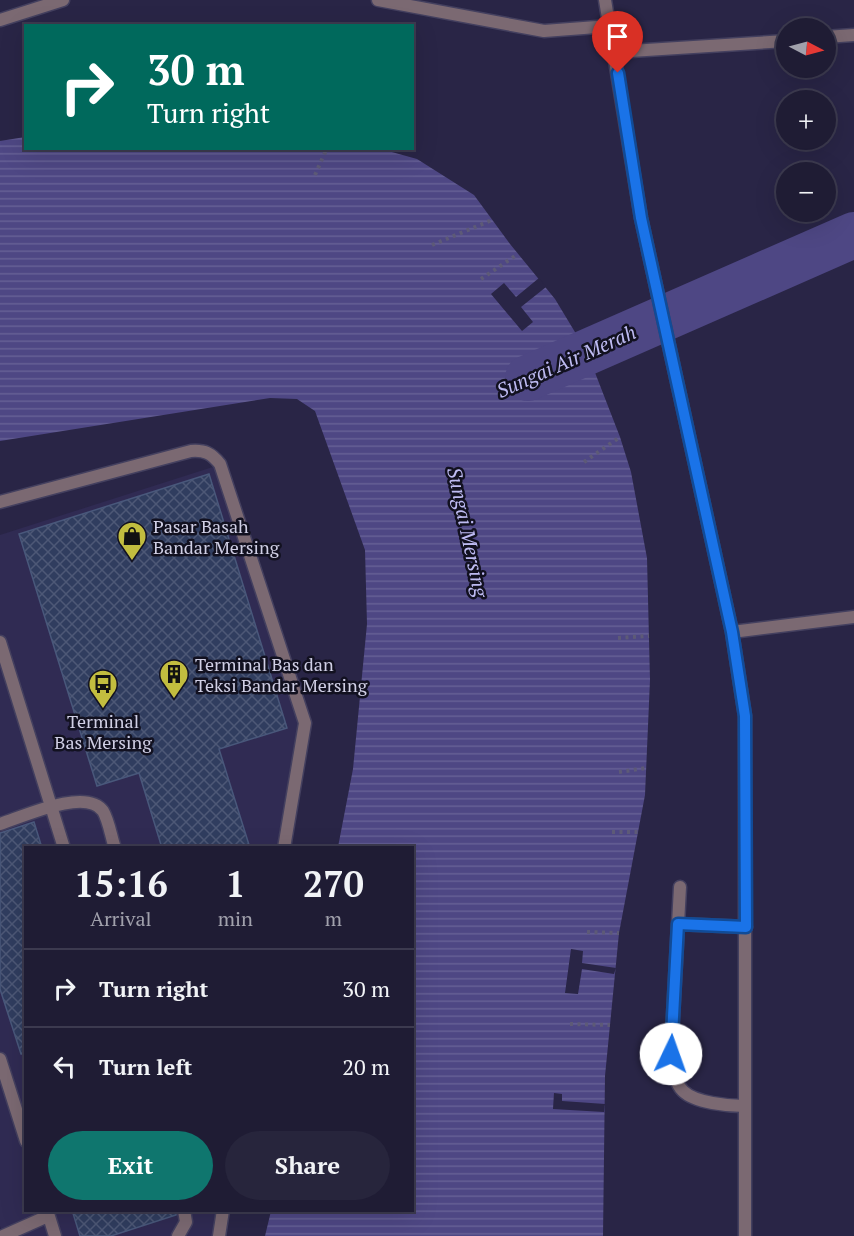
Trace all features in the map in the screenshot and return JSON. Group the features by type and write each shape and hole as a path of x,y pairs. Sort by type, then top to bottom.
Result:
{"street":[{"path":"0,20 63,0"},
{"path":"378,0 544,31 610,26"},
{"path":"605,0 641,218 732,632 745,716 745,1236"},
{"path":"836,37 854,35"},
{"path":"615,52 776,42"},
{"path":"0,502 191,451 203,450 214,456 220,464 305,723 284,846"},
{"path":"732,632 854,617"},
{"path":"0,642 63,846"},
{"path":"0,824 51,807 85,801 95,804 103,812 114,846"},
{"path":"680,887 671,1054 676,1079 684,1092 700,1099 725,1106 744,1106"},
{"path":"678,924 746,927"},
{"path":"0,1059 24,1136"},
{"path":"178,1236 186,1222 184,1212"},
{"path":"219,1236 223,1212"},
{"path":"3,1236 48,1213 56,1236"}],"path":[{"path":"315,175 326,150"},
{"path":"432,245 492,220"},
{"path":"481,279 518,254"},
{"path":"584,462 620,437"},
{"path":"618,638 649,636"},
{"path":"619,772 646,768"},
{"path":"612,832 638,832"},
{"path":"587,932 619,933"},
{"path":"570,1024 609,1025"}],"shaded area":[{"path":"216,466 298,723 277,846 24,846 24,1212 218,1212 214,1236 3,1236 0,1226 0,535"}],"water":[{"name":"Sungai Mersing","path":"24,137 24,150 385,150 417,159 474,195 555,299 587,352 631,472 647,558 650,680 645,795 619,933 605,1076 603,1236 265,1236 271,1212 414,1212 414,846 338,846 353,769 367,624 365,550 315,411 297,399 270,398 0,441 0,141"}],"pier":[{"path":"539,278 546,287 521,307 533,322 522,331 491,294 504,283 516,297"},
{"path":"571,949 583,951 582,963 616,968 614,974 582,969 578,994 565,993"},
{"path":"554,1093 562,1094 562,1101 605,1104 604,1112 553,1109"}],"building":[{"path":"209,474 287,728 219,749 249,846 161,846 139,773 97,786 19,534"},
{"path":"34,822 41,846 24,846 24,1054 21,1054 0,989 0,833"},
{"path":"73,1212 176,1212 176,1215 111,1236 80,1236"}],"waterway":[{"name":"Sungai Air Merah","path":"528,378 854,235"}],"place":[{"name":"Pasar Basah Bandar Mersing","path":"132,562"},
{"name":"Terminal Bas dan Teksi Bandar Mersing","path":"174,700"},
{"name":"Terminal Bas Mersing","path":"103,710"}],"route":[{"path":"618,73 641,218 732,632 745,716 746,927 678,924 671,1054"}]}
